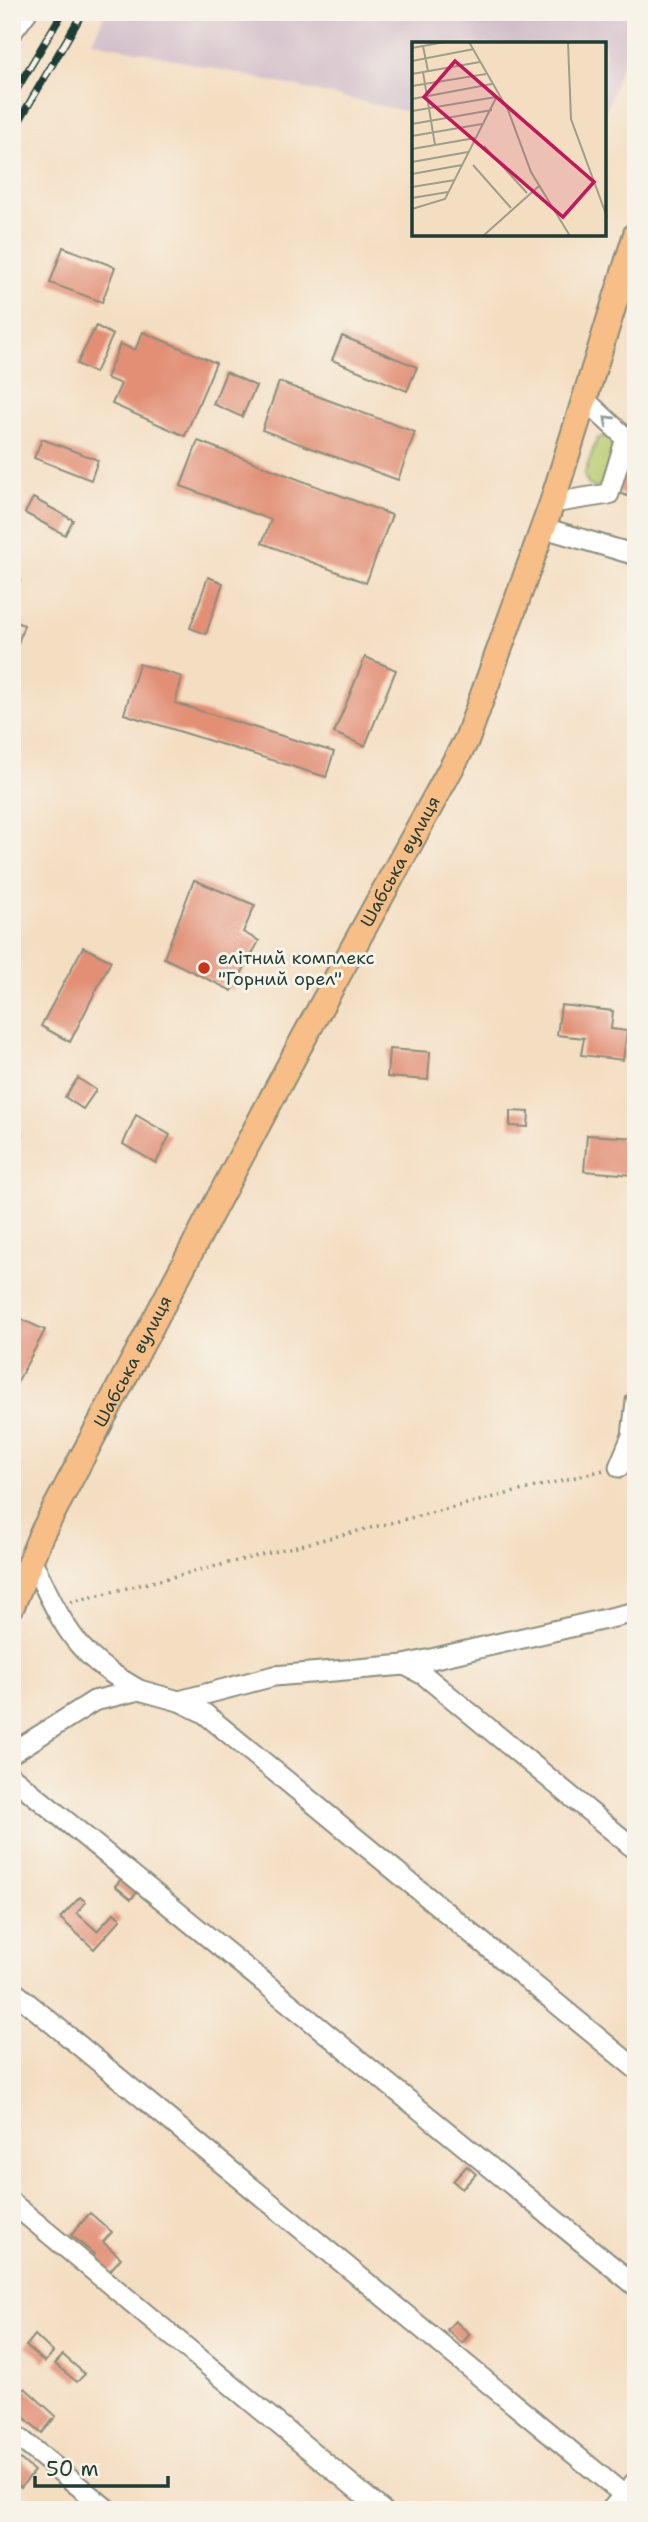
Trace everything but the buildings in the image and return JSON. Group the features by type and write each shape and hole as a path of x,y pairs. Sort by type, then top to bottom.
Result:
{"main road":[{"name":"Шабська вулиця","path":"12,1606 41,1535 300,1045 467,739 544,528 636,234"}],"street":[{"path":"12,32 27,12"},
{"path":"552,503 609,494 626,438 584,399"},
{"path":"544,528 636,555"},
{"path":"619,1467 632,1436 636,1401"},
{"path":"31,1559 67,1627 85,1652 107,1671 139,1690 179,1701 204,1713 636,2069"},
{"path":"179,1701 274,1676 405,1665 631,1619"},
{"path":"405,1665 424,1675 636,1850"},
{"path":"12,1753 94,1701 139,1690"},
{"path":"12,1777 636,2286"},
{"path":"12,1990 627,2498"},
{"path":"12,2203 382,2510"},
{"path":"12,2432 108,2510"}],"path":[{"path":"55,1605 619,1467"}],"shaded area":[{"path":"106,12 636,12 636,24 606,110 606,42 412,42 412,113 92,41"}],"green space":[{"path":"607,435 616,441 605,484 595,488 589,485 584,476 597,439"}],"railway":[{"path":"12,97 63,12"},
{"path":"12,133 83,12"}],"place":[{"name":"елітний комплекс \"Горний орел\"","path":"204,968"}]}
